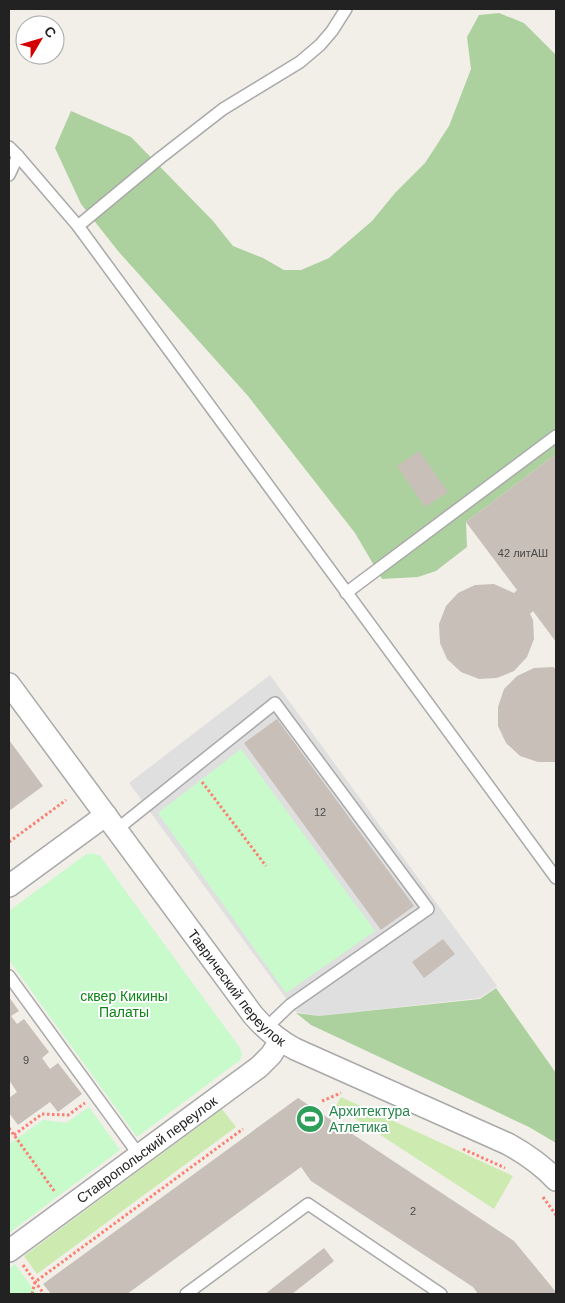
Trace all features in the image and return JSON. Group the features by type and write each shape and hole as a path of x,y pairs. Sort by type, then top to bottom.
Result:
{"street":[{"name":"Таврический переулок","path":"9,684 253,1015 272,1035 508,1144 531,1157 550,1188"},
{"path":"9,886 111,822"},
{"name":"Ставропольский переулок","path":"10,1250 259,1067 271,1055 272,1035"}],"lane":[{"path":"78,226 223,109 300,62 320,45 332,31 346,9"},
{"path":"9,147 78,226 556,878"},
{"path":"9,175 18,156"},
{"path":"346,593 556,436"},
{"path":"111,822 193,769 275,703 428,909 290,1005 272,1035"},
{"path":"9,976 139,1155"},
{"path":"186,1294 308,1204 441,1294"}],"path":[{"path":"193,769 266,866"},
{"path":"9,842 66,800"},
{"path":"322,1101 340,1093 349,1097"},
{"path":"14,1135 42,1114 68,1115 96,1095"},
{"path":"9,1128 60,1199"},
{"path":"32,1294 35,1282 243,1129"},
{"path":"462,1149 506,1169"},
{"path":"550,1188 556,1215"},
{"path":"10,1250 44,1294"}],"shaded area":[{"path":"270,675 497,986 480,998 319,1016 296,1012 129,783"}],"green space":[{"path":"499,13 524,23 556,55 556,454 466,522 467,547 436,571 418,577 382,579 355,533 248,396 118,251 81,204 55,148 71,111 131,137 213,221 233,246 263,258 284,270 301,270 329,258 372,221 395,193 425,163 449,126 471,69 467,37 479,15"},
{"path":"241,749 375,931 286,993 158,813"},
{"name":"сквер Кикины Палаты","path":"92,853 100,856 240,1048 242,1054 240,1060 137,1137 9,960 9,911 85,855"},
{"path":"496,988 556,1073 556,1143 529,1127 311,1025 296,1013 319,1016 480,999"},
{"path":"341,1097 513,1176 494,1209 336,1106"},
{"path":"89,1107 120,1150 9,1233 9,1144 43,1120 66,1123"},
{"path":"222,1109 236,1127 37,1274 24,1256"},
{"path":"15,1264 37,1294 9,1294 9,1269"}],"building":[{"path":"419,451 448,492 425,507 397,466"},
{"path":"556,454 556,642 533,611 530,614 533,620 534,639 527,657 514,671 497,678 479,679 461,672 447,659 440,643 439,624 446,606 458,593 475,585 494,584 514,593 517,590 466,522"},
{"path":"553,667 556,669 556,762 538,762 520,756 506,743 498,726 498,707 504,689 517,676 534,668"},
{"path":"277,719 414,906 381,930 244,743"},
{"path":"9,740 43,786 9,811"},
{"path":"443,939 455,954 424,978 412,962"},
{"path":"9,997 19,1011 11,1016 17,1024 24,1019 49,1052 42,1058 50,1069 58,1063 82,1094 58,1112 50,1102 18,1125 9,1113 9,1098 17,1092 9,1080"},
{"path":"298,1098 514,1241 556,1294 478,1294 473,1287 311,1181 301,1167 127,1294 51,1294 43,1284"},
{"path":"324,1248 334,1261 292,1294 265,1294"}],"place":[{"name":"Архитектура Атлетика","path":"310,1119"}]}
